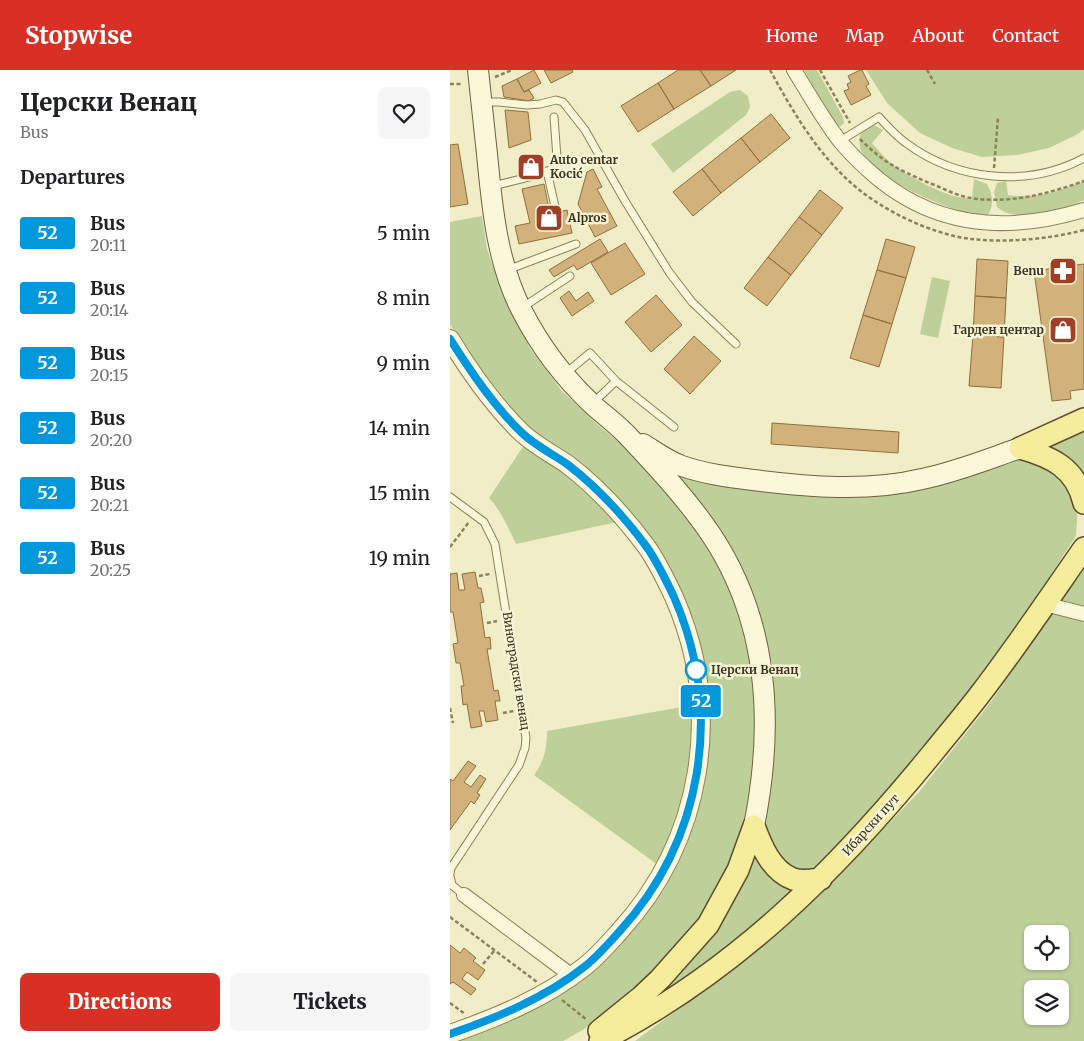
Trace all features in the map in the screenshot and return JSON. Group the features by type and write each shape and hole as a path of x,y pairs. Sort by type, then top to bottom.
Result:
{"main road":[{"path":"479,77 494,221 507,270 521,309 563,374 592,404 626,434 687,503 712,537 743,597 761,659 765,712 765,746 760,796 754,826 735,878 708,925 660,979 596,1037"},
{"path":"626,434 672,462 713,474 767,482 837,487 893,485 922,480 1020,448 1084,419"},
{"path":"1020,448 1049,458 1061,465 1076,482 1084,503"},
{"name":"Ибарски пут","path":"596,1037 655,1012 717,968 766,929 821,879 894,800 981,694 1084,548"},
{"path":"754,826 770,859 780,871 793,879 821,879"}],"street":[{"path":"794,70 840,141 857,160 896,193 928,210 961,220 986,224 1015,224 1050,219 1084,210"},
{"path":"450,339 488,394 523,434 568,465 598,490 621,514 647,548 668,583 687,631 695,663 701,703 699,754 693,796 681,834 659,881 637,912 597,956 572,976 512,1009 450,1034"},
{"path":"1045,604 1084,614"},
{"name":"Виноградски венац","path":"464,894 572,976"}],"lane":[{"path":"482,102 527,105 556,100 563,102 584,130 669,272 692,302 736,344"},
{"path":"490,187 541,174 552,169 557,158 554,117"},
{"path":"840,141 879,117 897,136 932,159 970,173 994,176 1027,176 1067,167 1084,158"},
{"path":"547,171 556,211"},
{"path":"507,270 576,244"},
{"path":"521,309 570,276"},
{"path":"563,374 590,353 616,381 674,427"},
{"path":"592,404 616,381"},
{"name":"Виноградски венац","path":"450,497 484,522 495,544 526,738 525,748 519,765 451,868 450,875 454,888 464,894"}],"path":[{"path":"450,84 459,84 479,77 512,70"},
{"path":"820,70 855,132"},
{"path":"927,70 935,84"},
{"path":"458,78 459,84"},
{"path":"994,176 998,117"},
{"path":"450,547 474,515"},
{"path":"450,708 452,723"},
{"path":"450,917 549,990 596,1037"},
{"path":"483,964 494,951"}],"green space":[{"path":"804,70 817,70 843,117 844,123 841,126 834,123"},
{"path":"866,70 1084,70 1084,129 1078,134 1049,148 1017,155 982,157 952,148 920,133 887,103"},
{"path":"740,90 748,96 750,107 746,115 673,173 651,144 730,92"},
{"path":"874,125 883,130 872,143 891,163 918,180 942,192 964,198 972,198 974,179 987,184 991,192 992,205 986,217 977,218 925,198 886,176 870,163 861,150 860,136 865,128"},
{"path":"1006,181 1008,195 1029,196 1056,191 1084,181 1084,200 1057,210 1036,214 1016,215 1007,213 997,207 994,192 997,183"},
{"path":"482,216 487,249 503,294 530,348 561,390 598,425 630,451 674,499 724,569 745,619 761,719 742,844 714,904 674,957 622,1004 563,1041 455,1041 527,1011 571,988 604,961 632,931 656,898 704,765 672,580 542,439 516,416 461,343 450,324 450,222"},
{"path":"932,277 950,281 938,338 920,334"},
{"path":"1084,428 1084,487 1027,447"},
{"path":"524,445 534,448 611,514 617,522 516,544 501,514 489,498"},
{"path":"1012,458 1038,460 1062,475 1078,504 1076,536 1016,628 953,713 879,805 814,870 800,873 783,865 763,828 774,727 773,666 764,638 666,468 833,489"},
{"path":"1084,569 1084,1041 635,1041 703,991 832,882 919,792 990,703"},
{"path":"693,705 695,728 685,798 658,865 534,775 544,754 547,731"},
{"path":"754,838 798,886 725,949 648,1007"}],"building":[{"path":"534,70 541,83 524,92 517,79"},
{"path":"544,70 572,70 573,72 551,83"},
{"path":"678,70 700,70 711,86 674,109 658,83"},
{"path":"700,70 736,70 711,86"},
{"path":"862,70 869,84 866,86 871,95 851,105 844,91 849,89 847,84 851,82 848,76"},
{"path":"517,79 524,92 529,90 534,98 529,101 504,97 502,86"},
{"path":"658,83 674,109 638,132 621,106"},
{"path":"505,110 528,112 531,140 509,148"},
{"path":"771,114 790,138 760,162 741,138"},
{"path":"741,138 760,162 721,193 702,169"},
{"path":"458,144 468,204 450,207 450,145"},
{"path":"593,169 602,187 597,189 617,226 595,237 578,204 587,172"},
{"path":"702,169 721,193 693,216 673,192"},
{"name":"Alpros","path":"544,184 550,214 567,210 572,233 519,244 515,226 530,223 522,189"},
{"path":"820,190 843,208 822,235 799,217"},
{"path":"799,217 822,235 791,275 768,257"},
{"path":"600,239 608,252 577,270 574,265 554,277 549,270"},
{"path":"886,239 915,247 906,278 877,270"},
{"path":"625,243 645,274 611,295 591,263"},
{"path":"768,257 791,275 767,306 744,288"},
{"path":"977,259 1008,261 1006,298 975,296"},
{"name":"Гарден центар","path":"1084,264 1084,389 1070,391 1071,399 1052,401 1034,271"},
{"path":"877,270 906,278 892,324 863,315"},
{"path":"569,291 576,301 588,292 594,301 572,316 560,298"},
{"path":"656,295 682,325 651,352 625,322"},
{"path":"975,296 1006,298 1004,337 973,335"},
{"path":"863,315 892,324 879,367 850,358"},
{"path":"973,335 1004,337 1001,388 969,386"},
{"path":"694,336 721,361 690,394 664,369"},
{"path":"772,423 899,432 898,453 771,444"},
{"path":"475,572 478,588 481,588 484,602 480,603 485,638 490,637 491,649 487,649 494,691 498,690 500,701 495,701 498,720 486,722 484,711 479,711 482,726 471,728 467,704 463,705 461,686 464,686 460,663 456,663 453,644 458,643 453,612 450,612 450,574 457,573 459,590 465,590 462,574"},
{"path":"468,761 476,766 464,782 471,787 480,775 486,779 477,793 480,795 474,804 471,801 450,830 450,779 453,781"},
{"path":"450,945 460,953 464,948 476,958 473,961 485,970 478,980 467,972 462,979 476,989 471,995 453,982 450,984"}],"bus line":[{"name":"52","path":"450,339 494,402 523,434 568,465 598,490 621,514 647,548 668,583 687,631 695,663 701,716 699,754 693,796 681,834 659,881 632,918 592,961 559,985 520,1005 450,1034"}],"place":[{"name":"Auto centar Kocić","path":"531,167"},
{"name":"Alpros","path":"549,218"},
{"name":"Benu","path":"1063,271"},
{"name":"Гарден центар","path":"1063,330"},
{"name":"Церски Венац","path":"696,670"}]}
